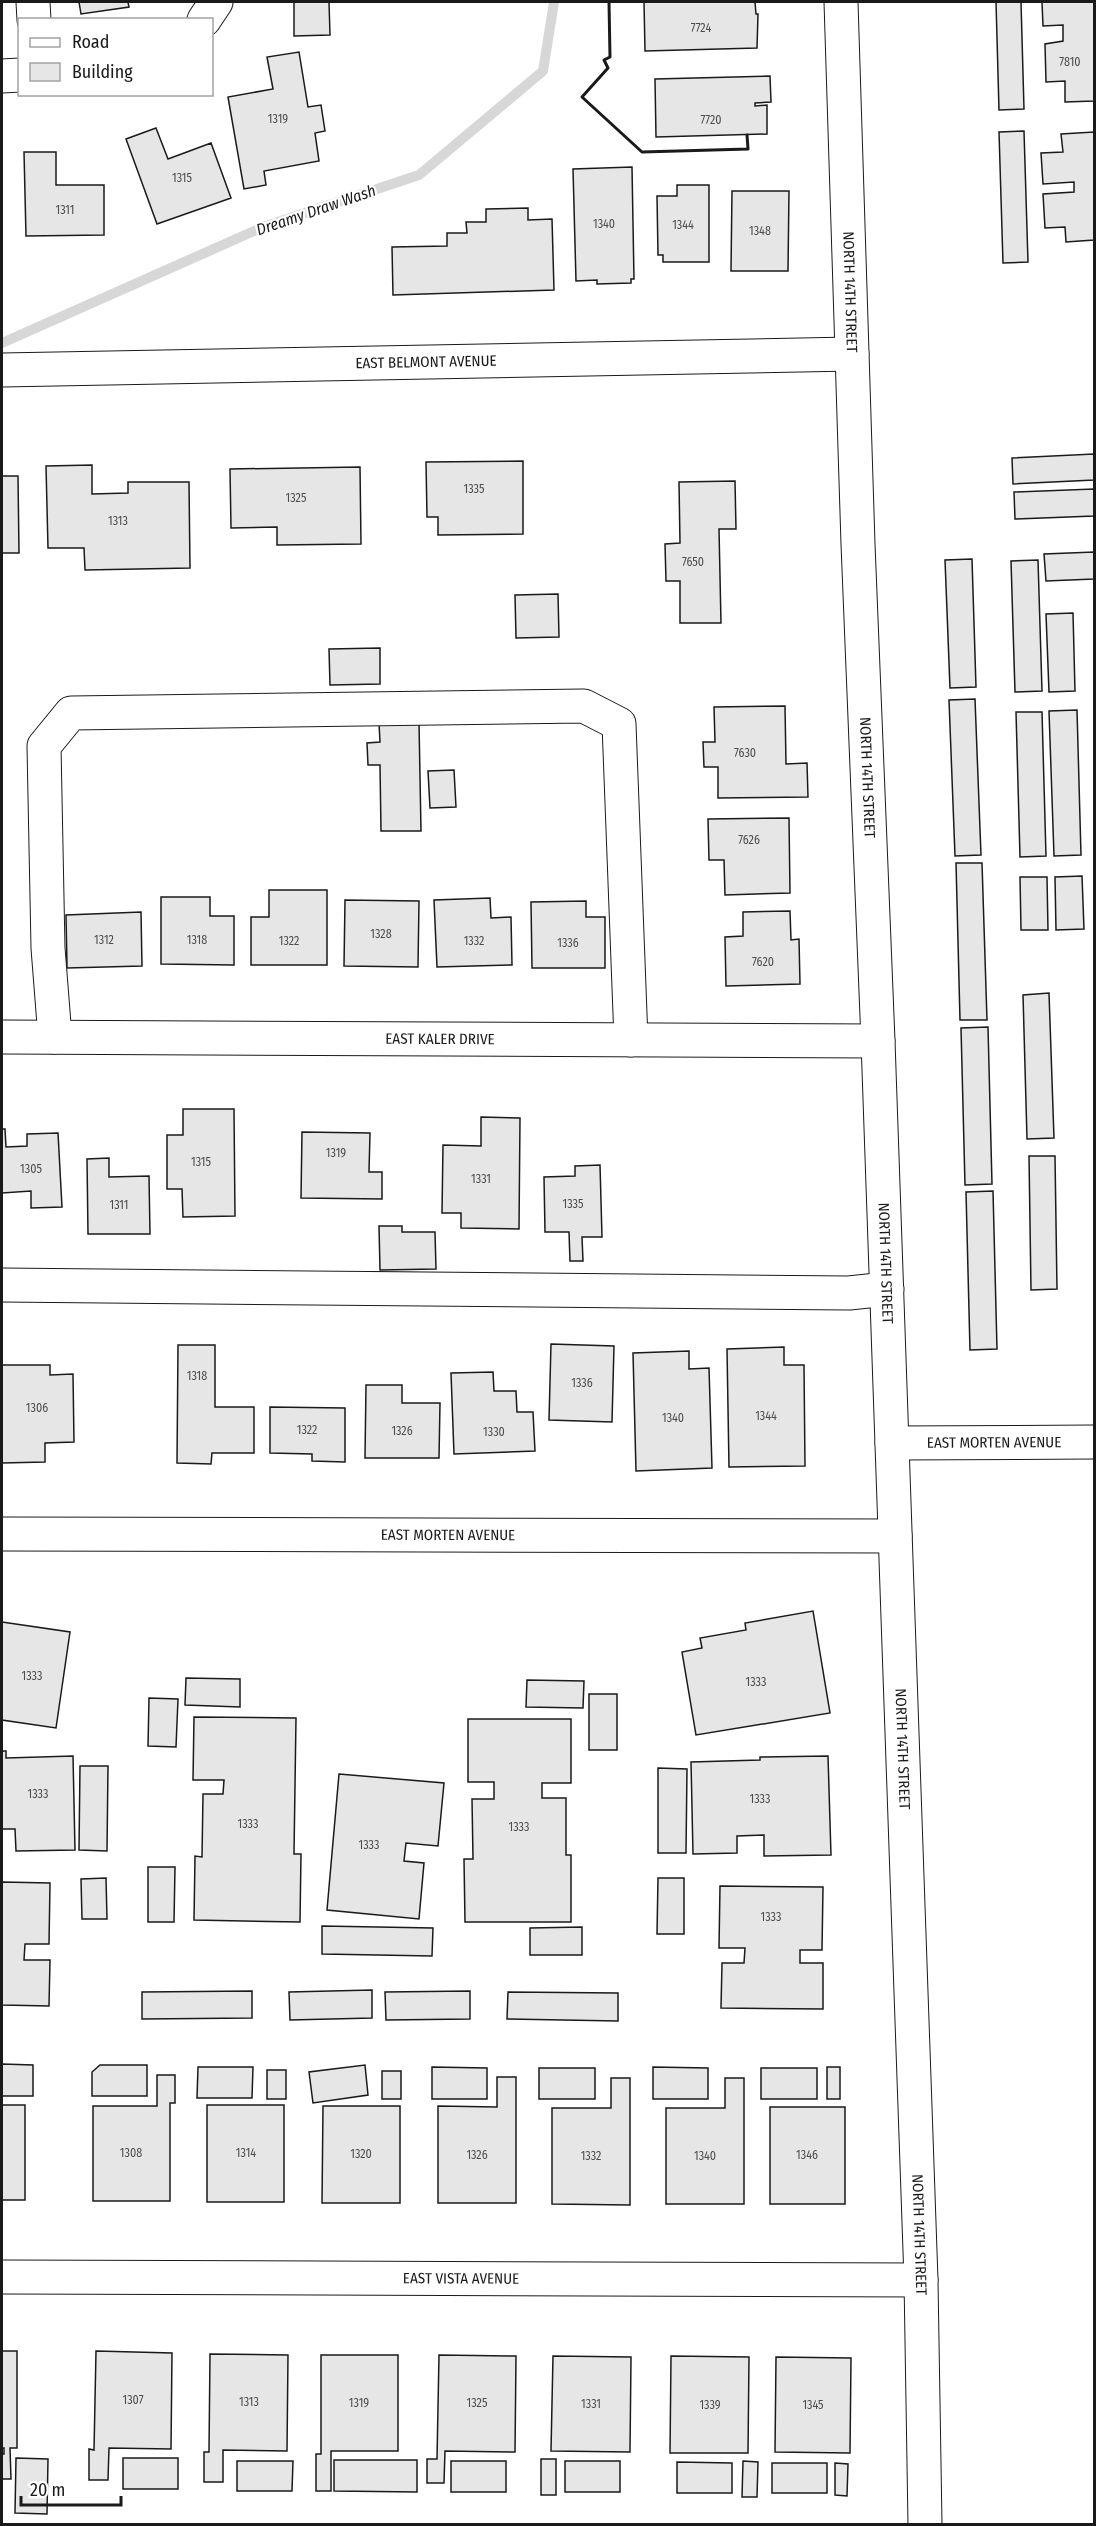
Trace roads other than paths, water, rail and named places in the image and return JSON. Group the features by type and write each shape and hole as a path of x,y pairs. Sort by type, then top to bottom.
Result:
{"street":[{"path":"33,2 34,18"},
{"path":"205,18 216,2"},
{"name":"NORTH 14TH STREET","path":"841,2 921,2280 925,2524"},
{"path":"2,76 18,75"},
{"name":"EAST BELMONT AVENUE","path":"2,370 852,354"},
{"path":"55,1037 48,948 44,746 71,713 584,706 619,724 631,1040"},
{"name":"EAST KALER DRIVE","path":"2,1037 878,1041"},
{"path":"2,1285 849,1293 887,1289"},
{"name":"EAST MORTEN AVENUE","path":"892,1443 1095,1442"},
{"name":"EAST MORTEN AVENUE","path":"2,1534 895,1536"},
{"name":"EAST VISTA AVENUE","path":"2,2277 921,2280"}],"waterway":[{"name":"Dreamy Draw Wash","path":"2,343 263,227 419,175 543,71 554,2"}]}
